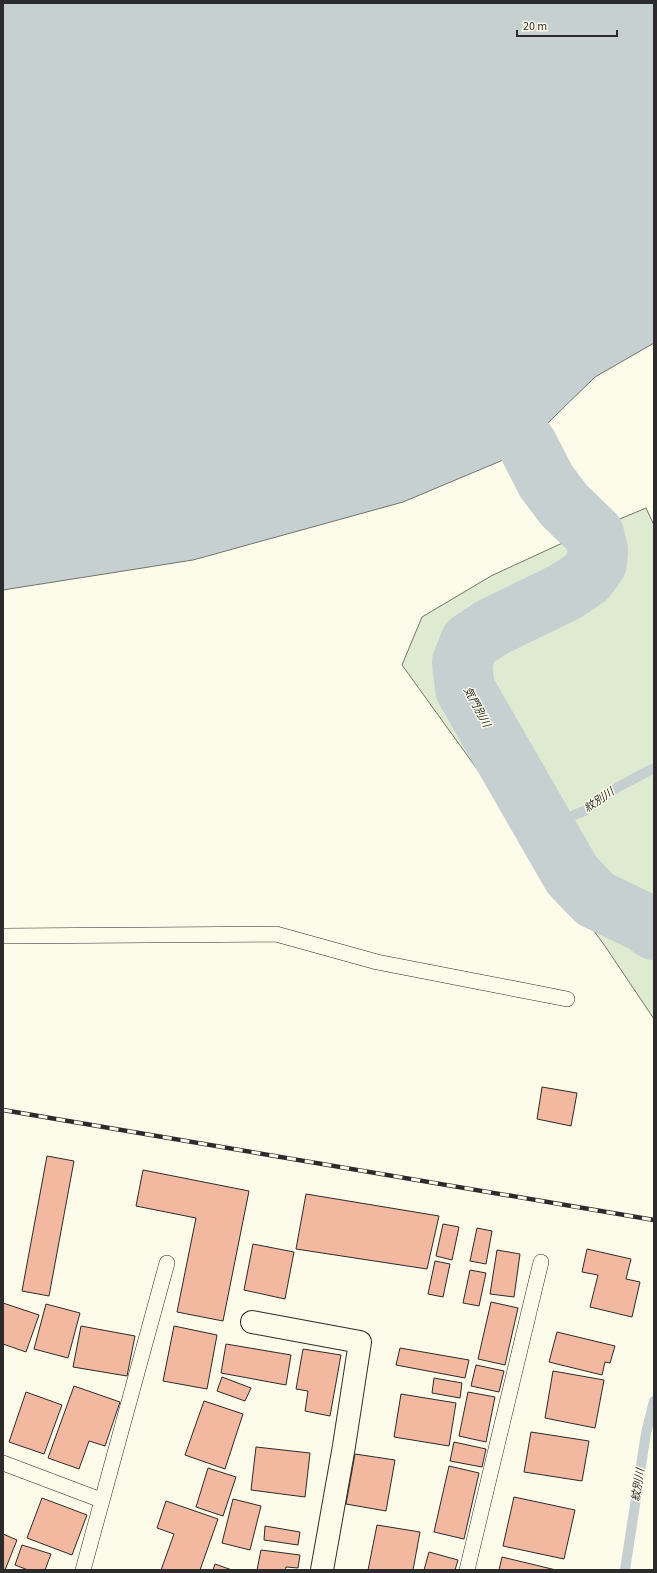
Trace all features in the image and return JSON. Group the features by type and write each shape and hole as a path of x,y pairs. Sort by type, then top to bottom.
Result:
{"street":[{"path":"252,1322 360,1342 344,1446 322,1570"}],"lane":[{"path":"3,936 276,934 377,962 567,999"},
{"path":"467,1570 541,1262"},
{"path":"83,1570 167,1263"},
{"path":"3,1464 101,1500"}],"green space":[{"path":"646,508 654,525 654,1019 607,949 402,665 422,617 491,576 558,545"}],"shaded area":[{"path":"3,3 654,3 654,343 595,377 515,455 403,502 193,560 3,590"}],"building":[{"path":"542,1087 577,1093 571,1126 537,1119"},
{"path":"47,1156 74,1161 49,1296 22,1291"},
{"path":"143,1170 249,1191 223,1321 177,1312 196,1218 136,1206"},
{"path":"306,1194 439,1216 427,1269 296,1249"},
{"path":"443,1224 459,1227 452,1260 436,1256"},
{"path":"477,1228 492,1231 486,1264 470,1261"},
{"path":"253,1244 294,1252 285,1299 244,1290"},
{"path":"587,1249 631,1259 626,1279 640,1282 632,1317 590,1307 598,1275 582,1272"},
{"path":"497,1250 520,1254 514,1297 490,1294"},
{"path":"435,1261 450,1264 443,1297 428,1294"},
{"path":"470,1270 486,1273 479,1306 463,1303"},
{"path":"491,1302 518,1308 505,1365 478,1359"},
{"path":"3,1303 39,1315 26,1352 3,1344"},
{"path":"46,1304 80,1313 68,1358 34,1349"},
{"path":"81,1326 135,1336 127,1376 73,1367"},
{"path":"174,1326 217,1335 207,1389 163,1381"},
{"path":"557,1332 615,1346 610,1363 605,1362 602,1375 549,1362"},
{"path":"226,1344 291,1355 286,1385 221,1373"},
{"path":"400,1348 469,1360 465,1378 396,1365"},
{"path":"303,1349 341,1355 330,1416 305,1411 308,1391 296,1389"},
{"path":"476,1365 504,1371 499,1392 471,1386"},
{"path":"553,1371 604,1380 595,1428 545,1418"},
{"path":"222,1377 251,1388 245,1401 217,1391"},
{"path":"434,1378 462,1383 460,1398 432,1393"},
{"path":"74,1386 120,1402 105,1446 89,1441 79,1469 48,1458"},
{"path":"26,1392 62,1405 44,1454 9,1442"},
{"path":"468,1392 495,1397 486,1442 459,1436"},
{"path":"401,1394 456,1403 449,1446 394,1437"},
{"path":"204,1401 243,1414 225,1469 185,1455"},
{"path":"531,1432 589,1441 582,1481 524,1472"},
{"path":"454,1442 486,1449 482,1467 450,1461"},
{"path":"256,1447 310,1453 305,1497 251,1490"},
{"path":"355,1454 395,1460 386,1511 346,1504"},
{"path":"449,1466 479,1473 464,1539 434,1532"},
{"path":"208,1468 236,1477 223,1516 196,1507"},
{"path":"514,1497 575,1510 564,1559 503,1546"},
{"path":"42,1498 87,1515 72,1555 27,1538"},
{"path":"233,1499 261,1506 250,1550 222,1543"},
{"path":"166,1501 218,1519 200,1570 161,1570 174,1534 157,1528"},
{"path":"377,1525 420,1532 413,1570 368,1570"},
{"path":"265,1526 300,1532 298,1545 264,1540"},
{"path":"3,1534 17,1540 5,1570 3,1570"},
{"path":"22,1545 51,1554 45,1570 28,1570 15,1565"},
{"path":"261,1550 300,1555 298,1568 286,1567 285,1570 257,1570"},
{"path":"429,1552 458,1560 455,1570 424,1570"},
{"path":"502,1557 556,1570 499,1570"},
{"path":"215,1564 232,1570 213,1570"}],"waterway":[{"name":"気門別川","path":"527,444 546,481 564,505 594,534 598,550 597,563 586,578 565,592 493,627 470,642 462,662 465,689 572,875 595,899 645,923 654,930"},
{"name":"紋別川","path":"540,820 562,820 584,811 618,787 654,768"},
{"name":"紋別川","path":"625,1570 646,1433 654,1401"}],"railway":[{"path":"3,1110 654,1220"}]}
